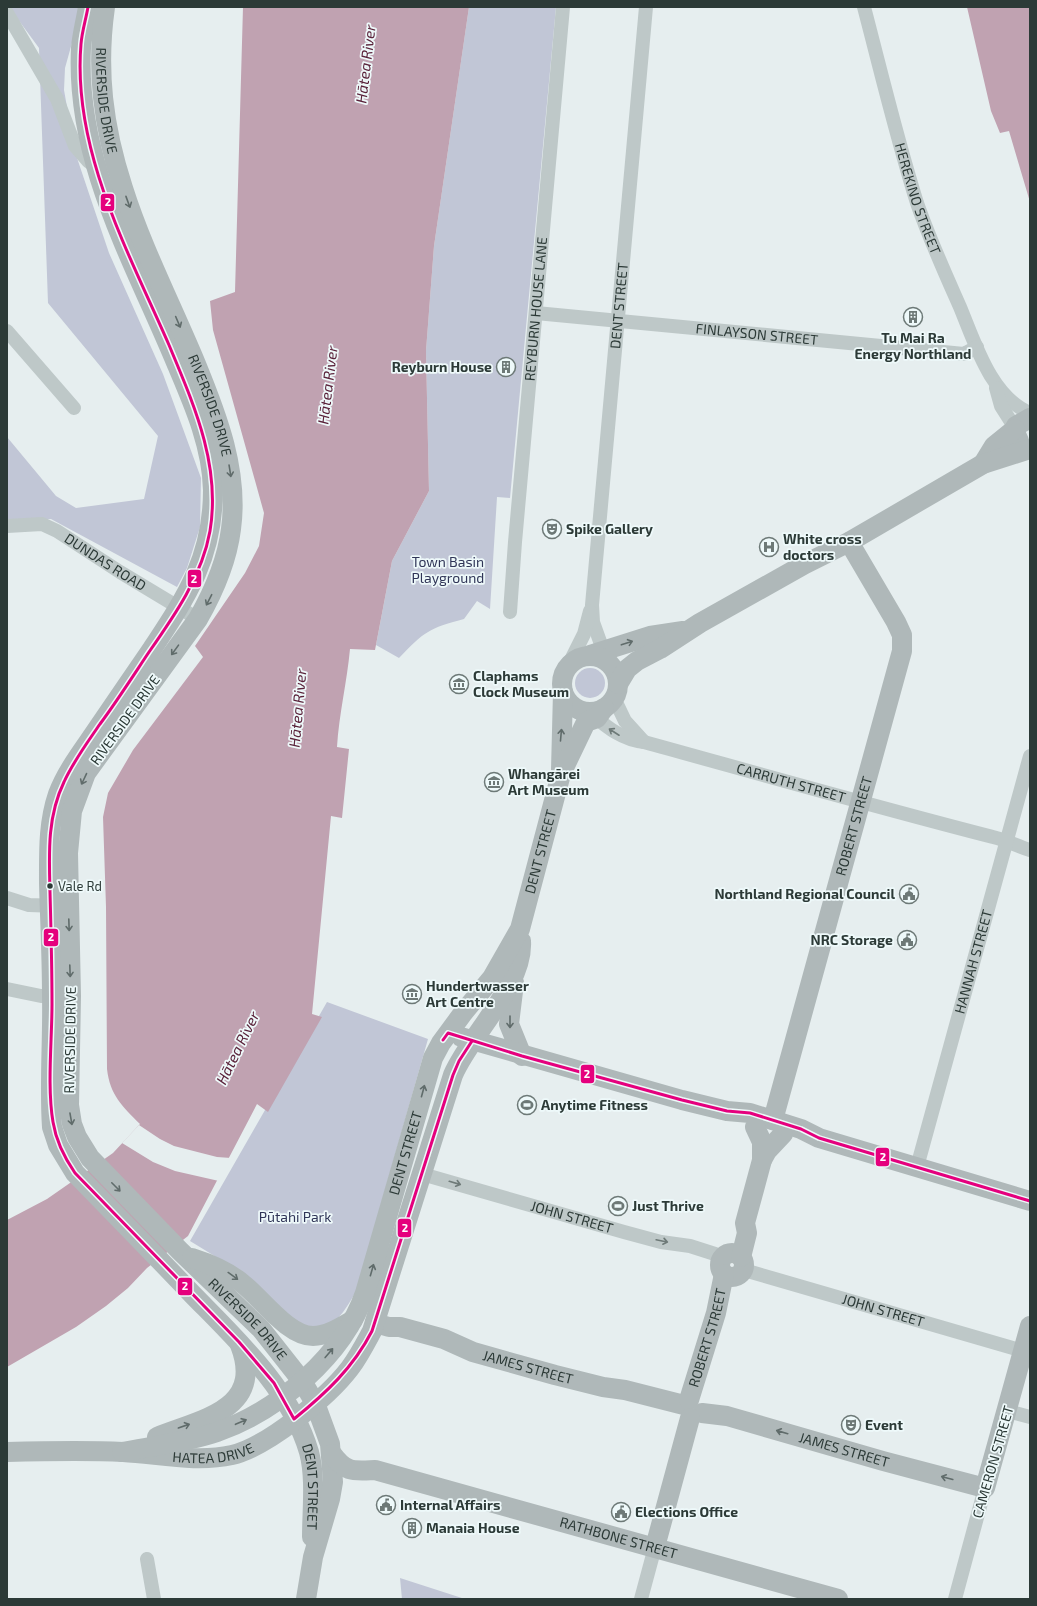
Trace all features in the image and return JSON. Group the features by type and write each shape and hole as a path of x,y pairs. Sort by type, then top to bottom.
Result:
{"main road":[{"name":"RIVERSIDE DRIVE","path":"88,7 81,45 81,78 83,114 95,166 116,222 193,403 205,440 210,462 213,487 212,512 206,548 197,576 180,607 66,776 58,793 51,817 49,843 59,906 62,996 69,1105 72,1124 77,1137 90,1158 182,1253 261,1329 302,1381 315,1403"},
{"name":"RIVERSIDE DRIVE","path":"59,906 72,811 82,782 86,774 198,619 218,580 228,550 233,510 232,486 228,459 209,395 132,214 116,165 100,80 101,36 105,7"},
{"path":"1020,425 1019,441 1030,449"},
{"path":"983,464 994,446 1020,425"},
{"path":"600,656 616,672 605,704 573,706 567,700 563,692 562,677 569,664 575,659 600,656 650,636 687,630 805,564 849,542 983,464 1030,449"},
{"name":"ROBERT STREET","path":"655,1547 733,1265 737,1232 745,1223 762,1160 778,1127 903,643 896,622 849,542"},
{"name":"DENT STREET","path":"302,1381 317,1367 340,1341 360,1307 428,1070 441,1043 492,978 520,929 561,774 586,722 605,704 627,669 644,657 660,649 687,630"},
{"name":"DENT STREET","path":"561,774 560,747 563,692"},
{"name":"DENT STREET","path":"306,1599 313,1557 333,1482 332,1454 315,1403 350,1369 360,1354 375,1322 453,1075 461,1057 496,1008 515,969 522,943 520,929"},
{"path":"515,969 509,1024 522,1056"},
{"name":"RIVERSIDE DRIVE","path":"62,996 52,1127 58,1145 75,1173 239,1342 274,1383 294,1419"},
{"path":"448,1033 522,1056 727,1111 750,1113 798,1139 819,1138 1030,1201"},
{"path":"727,1111 747,1124 755,1127 778,1127"},
{"name":"ROBERT STREET","path":"755,1127 762,1142 762,1160"},
{"path":"182,1253 227,1272 244,1284 283,1322 306,1335 314,1336 327,1333 353,1320"},
{"path":"323,1424 335,1402 363,1371 372,1355 375,1342 375,1322"},
{"name":"JAMES STREET","path":"375,1322 389,1327 400,1327 444,1339 473,1352 603,1388 625,1390 727,1416 883,1462 985,1488"},
{"name":"CAMERON STREET","path":"985,1488 1030,1326"},
{"path":"122,1452 168,1432 214,1416 235,1401 243,1388 245,1380 245,1363 239,1342"},
{"name":"HATEA DRIVE","path":"122,1452 179,1442 216,1432 253,1417 302,1381"},
{"name":"HATEA DRIVE","path":"7,1452 122,1452 200,1458 232,1455 261,1443 315,1403"},
{"name":"DENT STREET","path":"294,1419 311,1461 313,1486 313,1557"},
{"name":"RATHBONE STREET","path":"332,1454 340,1465 348,1469 355,1471 375,1470 398,1478 655,1547 838,1599"},
{"name":"RATHBONE STREET","path":"331,1494 345,1486 361,1481 398,1478"}],"street":[{"name":"REYBURN HOUSE LANE","path":"510,612 514,542 563,7"},
{"name":"DENT STREET","path":"600,656 592,622 592,605 619,321 646,7"},
{"name":"HEREKINO STREET","path":"864,7 918,204 977,347 995,382 1012,404 1030,413"},
{"path":"7,13 57,99 76,146 82,155 95,166 116,165"},
{"name":"FINLAYSON STREET","path":"536,313 703,331 964,354 977,347"},
{"path":"7,331 74,408"},
{"name":"HEREKINO STREET","path":"995,382 1001,406 1020,425"},
{"name":"DUNDAS ROAD","path":"7,526 42,524 57,531 120,572 198,619"},
{"name":"DENT STREET","path":"569,664 584,634 592,605"},
{"path":"605,704 625,721 644,742"},
{"name":"CARRUTH STREET","path":"605,704 624,737 631,741 644,742 861,802 995,837 1030,850"},
{"name":"HANNAH STREET","path":"917,1167 1030,756"},
{"path":"7,898 29,905 59,906"},
{"path":"7,989 41,996 62,996"},
{"name":"JOHN STREET","path":"422,1174 661,1242 690,1246 715,1254 733,1265 1023,1351"},
{"path":"1007,1411 1030,1417"},
{"name":"CAMERON STREET","path":"955,1599 985,1488"},
{"name":"ROBERT STREET","path":"640,1599 655,1547"},
{"path":"147,1559 154,1599"}],"green space":[{"path":"9,7 82,7 65,68 64,90 75,152 109,253 163,374 201,478 200,527 187,568 177,587 51,519 7,521 7,437 56,496 76,508 144,499 158,436 48,303 39,48"},
{"name":"Town Basin Playground","path":"469,7 556,7 510,498 497,497 490,609 477,601 464,619 443,625 428,632 415,642 399,658 376,645 392,561 429,491 426,351 434,246"},
{"path":"590,668 601,672 605,683 601,694 590,698 579,694 575,683 579,672"},
{"name":"Pūtahi Park","path":"327,1002 428,1039 356,1292 340,1316 334,1322 320,1327 311,1327 299,1324 226,1263 190,1241"},
{"path":"400,1578 465,1599 402,1599"}],"water":[{"name":"Hātea River","path":"243,7 469,7 434,246 426,351 429,491 392,561 375,650 350,649 339,722 337,747 349,749 342,818 331,816 312,1014 322,1017 268,1112 257,1104 188,1236 147,1268 128,1288 106,1306 76,1327 7,1367 7,1220 47,1199 113,1153 140,1124 118,1100 111,1086 107,1069 106,907 103,817 108,793 133,750 203,657 195,646 245,573 259,546 264,513 213,330 210,301 235,292"},
{"path":"967,7 1030,7 1030,202 1009,131 1000,133 991,111"}],"pier":[{"path":"139,1125 160,1139 174,1146 217,1157 231,1158 219,1181 175,1171 153,1162 122,1143"}],"transit line":[{"name":"2","path":"88,7 81,44 81,84 85,123 94,161 106,199 188,390 196,413 208,459 212,483 212,507 210,531 206,548 194,579 178,609 85,745 64,782 54,809 50,836 49,864 52,1004 50,1094 54,1129 58,1142 67,1161 75,1173 239,1342 274,1383 294,1419 338,1379 356,1357 372,1331 453,1075 459,1061 472,1041"},
{"name":"2","path":"443,1040 448,1033 522,1056 682,1100 727,1111 750,1113 801,1129 819,1138 1030,1201"}],"place":[{"name":"Tu Mai Ra Energy Northland","path":"913,317"},
{"name":"Reyburn House","path":"506,367"},
{"name":"Spike Gallery","path":"552,529"},
{"name":"White cross doctors","path":"769,547"},
{"name":"Claphams Clock Museum","path":"459,684"},
{"name":"Whangārei Art Museum","path":"494,782"},
{"name":"Vale Rd","path":"50,886"},
{"name":"Northland Regional Council","path":"909,894"},
{"name":"NRC Storage","path":"907,940"},
{"name":"Hundertwasser Art Centre","path":"412,994"},
{"name":"Anytime Fitness","path":"527,1105"},
{"name":"Just Thrive","path":"618,1206"},
{"name":"Event","path":"851,1425"},
{"name":"Internal Affairs","path":"386,1505"},
{"name":"Elections Office","path":"621,1512"},
{"name":"Manaia House","path":"412,1528"}]}
